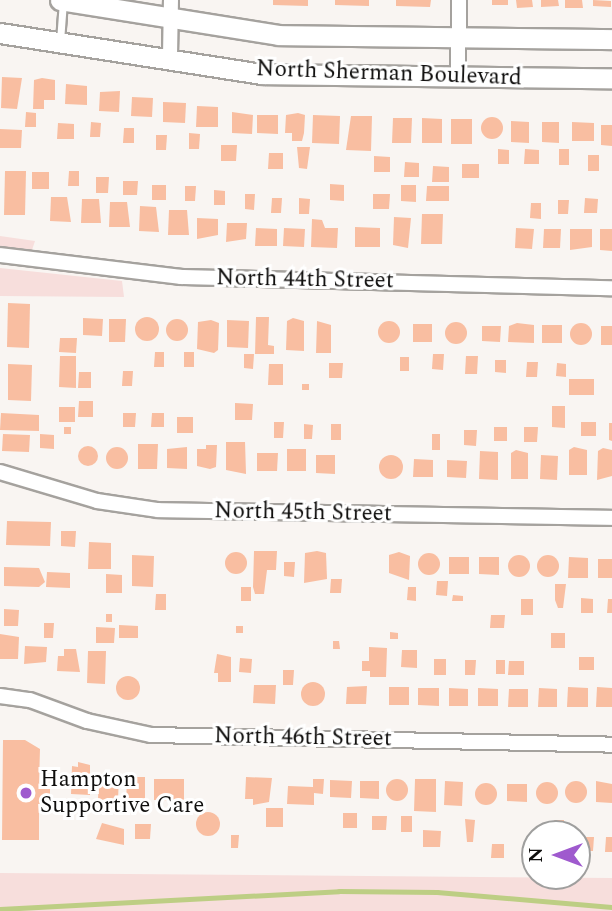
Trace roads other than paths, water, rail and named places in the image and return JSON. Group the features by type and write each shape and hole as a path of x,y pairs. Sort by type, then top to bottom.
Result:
{"main road":[{"name":"North Sherman Boulevard","path":"62,0 171,8 278,35 612,39"},
{"name":"North Sherman Boulevard","path":"0,33 170,56 263,74 612,78"}],"street":[{"path":"458,78 459,0"},
{"path":"170,56 171,8"},
{"name":"North 44th Street","path":"0,255 181,277 612,288"},
{"name":"North 45th Street","path":"0,472 97,501 158,510 612,518"},
{"name":"North 46th Street","path":"0,696 30,700 87,721 152,735 612,745"}],"lane":[{"path":"60,41 62,0"}],"waterway":[{"path":"0,909 339,891 437,892 612,907"}],"place":[{"name":"Hampton Supportive Care","path":"26,793"}]}
